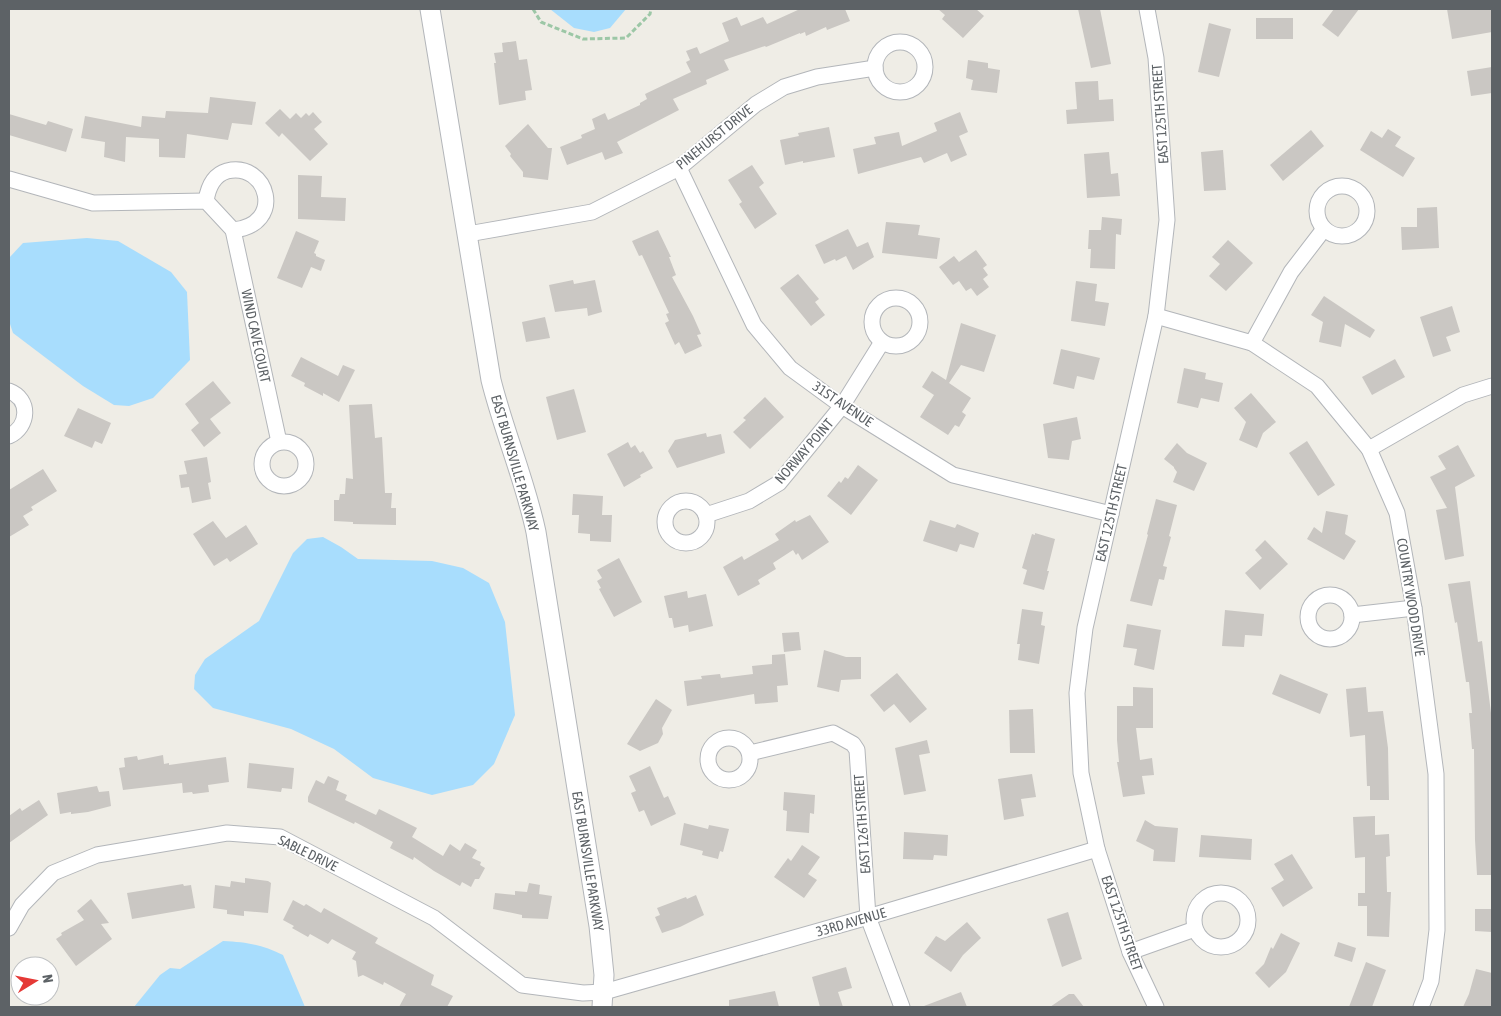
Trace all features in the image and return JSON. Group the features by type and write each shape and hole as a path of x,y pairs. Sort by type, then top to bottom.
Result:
{"street":[{"name":"EAST BURNSVILLE PARKWAY","path":"430,9 491,380 506,435 526,490 536,532 599,926 604,975 603,1000"},
{"name":"EAST 125TH STREET","path":"1148,9 1156,58 1167,220 1156,316 1085,628 1077,692 1081,773 1097,848 1130,952 1156,1007"},
{"name":"PINEHURST DRIVE","path":"468,234 592,212 678,168 756,104 784,87 817,77 875,68"},
{"name":"31ST AVENUE","path":"678,168 754,325 790,368 842,406 953,475 1111,514"},
{"path":"9,180 93,203 206,201 233,230 245,228 256,223 263,213 266,202 264,190 258,179 248,172 236,170 224,172 214,179 208,189 206,201"},
{"path":"1252,343 1291,272 1324,229"},
{"name":"WIND CAVE COURT","path":"233,230 279,442"},
{"name":"COUNTRY WOOD DRIVE","path":"1156,316 1252,343 1317,386 1369,449 1397,513 1414,608 1436,774 1438,930 1431,981 1420,1007"},
{"name":"NORWAY POINT","path":"706,515 749,501 779,483 842,406 882,342"},
{"path":"1369,449 1462,395 1492,386"},
{"path":"9,391 19,397 24,405 26,414 24,423 18,431 9,436"},
{"path":"1352,615 1414,608"},
{"name":"EAST 126TH STREET","path":"750,753 833,733 852,744 857,750 868,917 902,1007"},
{"name":"SABLE DRIVE","path":"9,928 22,905 53,874 97,855 227,832 280,837 434,918 522,985 582,993 603,1000"},
{"name":"33RD AVENUE","path":"603,1000 1097,848"},
{"path":"1130,952 1195,929"}],"path":[{"path":"533,9 541,22 583,39 626,38 650,14 651,9"}],"water":[{"path":"550,9 626,9 610,28 594,32 574,28"},
{"path":"87,238 118,241 171,272 187,292 190,360 153,398 129,406 114,405 83,386 13,333 9,321 9,258 23,243"},
{"path":"323,537 358,559 432,561 463,568 489,583 505,622 515,715 494,764 473,785 432,795 373,778 334,749 291,729 213,708 194,689 195,675 205,659 259,621 293,553 307,539"},
{"path":"223,941 254,945 283,955 305,1007 134,1007 160,975 170,968 180,969"}],"building":[{"path":"800,9 845,9 850,21 827,30 826,27 806,36 805,32 800,33 766,47 724,60 729,70 706,80 707,84 673,99 679,110 617,142 623,153 605,160 602,152 567,165 560,147 582,138 581,135 595,129 592,119 605,113 608,120 640,105 640,103 647,99 645,94 691,72 686,62 690,60 686,51 697,47 700,54 729,41 722,23 737,17 741,26 763,17 767,24"},
{"path":"938,9 976,9 984,16 963,38 942,19 945,15"},
{"path":"1078,9 1100,9 1111,64 1091,68"},
{"path":"1334,9 1359,9 1338,37 1322,25"},
{"path":"1447,9 1492,9 1492,32 1452,39"},
{"path":"1256,18 1293,18 1293,39 1256,39"},
{"path":"1209,23 1231,29 1219,77 1198,72"},
{"path":"516,41 519,60 527,59 532,90 525,91 526,100 499,105 494,53 503,52 502,43"},
{"path":"968,60 988,63 988,68 1000,70 997,93 971,90 973,80 966,78"},
{"path":"1492,67 1492,93 1471,96 1467,71"},
{"path":"1098,81 1099,100 1113,99 1114,121 1067,124 1066,110 1077,109 1075,82"},
{"path":"210,97 256,102 252,125 232,123 228,140 187,134 185,158 159,157 159,139 126,137 125,162 104,157 105,142 81,138 85,116 141,127 142,116 165,118 166,111 208,113"},
{"path":"280,109 290,119 296,113 301,118 306,113 309,116 313,112 322,122 314,129 328,144 310,161 282,133 279,137 265,123"},
{"path":"960,112 968,132 959,136 967,155 951,162 947,153 924,163 921,157 858,174 853,149 876,144 874,137 899,132 902,146 937,131 934,123"},
{"path":"9,114 46,125 48,121 73,129 66,152 9,135"},
{"path":"528,124 548,148 552,148 548,180 523,177 523,172 510,156 511,154 505,146"},
{"path":"829,127 835,157 785,165 780,140 799,136 798,133"},
{"path":"1388,129 1401,137 1395,146 1415,158 1403,177 1360,150 1371,131 1382,138"},
{"path":"1311,130 1324,146 1283,181 1270,165"},
{"path":"1223,150 1226,190 1204,191 1201,152"},
{"path":"1109,152 1111,174 1118,173 1120,196 1087,198 1084,154"},
{"path":"752,165 764,183 759,187 777,214 755,229 739,204 742,202 728,180"},
{"path":"298,175 322,176 321,197 346,198 345,221 298,219"},
{"path":"1437,207 1439,248 1402,250 1401,227 1417,227 1417,208"},
{"path":"1102,217 1122,219 1121,235 1116,234 1115,269 1090,268 1089,230 1101,230"},
{"path":"886,222 920,225 918,235 940,238 937,259 882,253"},
{"path":"848,229 857,247 868,242 874,257 853,270 846,256 824,264 815,245"},
{"path":"658,230 671,257 669,257 676,275 672,277 701,334 697,335 702,346 685,354 679,342 675,345 665,323 669,321 666,314 669,313 642,255 639,256 632,241"},
{"path":"296,231 319,241 314,253 325,260 321,271 311,267 302,288 277,278"},
{"path":"1228,240 1253,263 1226,291 1209,276 1220,264 1212,257"},
{"path":"976,250 987,265 983,268 988,275 983,279 989,287 977,296 971,288 966,291 959,281 953,285 939,267 954,256 959,262"},
{"path":"798,274 819,299 815,302 825,315 811,326 780,288"},
{"path":"573,280 574,284 595,280 602,312 588,316 587,308 555,312 549,285"},
{"path":"1076,281 1097,284 1095,301 1109,303 1105,326 1071,321"},
{"path":"1324,296 1375,330 1370,338 1345,324 1341,347 1319,342 1323,322 1311,315"},
{"path":"1452,306 1460,332 1446,337 1451,351 1433,357 1420,317"},
{"path":"545,317 550,338 526,342 522,322"},
{"path":"961,323 996,335 984,372 961,365 949,383 971,398 962,412 966,415 959,427 955,425 948,435 920,417 934,395 922,387 932,371 946,380"},
{"path":"1061,349 1100,358 1094,380 1077,376 1074,389 1053,384"},
{"path":"301,357 338,376 343,365 355,370 339,402 323,393 323,396 304,386 305,383 291,376"},
{"path":"1395,359 1405,377 1372,395 1362,377"},
{"path":"1184,368 1206,373 1205,379 1223,383 1219,402 1201,398 1198,408 1177,403"},
{"path":"213,381 231,403 210,419 221,433 204,447 191,430 199,423 185,404"},
{"path":"574,389 586,432 557,440 546,397"},
{"path":"1251,393 1276,422 1263,433 1257,448 1239,440 1246,422 1234,408"},
{"path":"765,397 784,417 750,449 733,432 746,420 743,418"},
{"path":"372,404 375,438 382,437 385,493 392,493 391,508 396,508 396,525 353,524 353,522 334,521 334,500 339,500 340,494 345,494 346,478 353,479 349,405"},
{"path":"78,408 111,423 102,444 95,441 92,448 64,436"},
{"path":"1077,417 1081,439 1072,441 1069,460 1048,458 1043,424"},
{"path":"706,433 707,437 721,434 725,453 677,468 668,451 675,440"},
{"path":"1307,441 1335,485 1318,496 1289,453"},
{"path":"628,442 631,448 635,445 640,453 643,451 653,468 624,487 607,454"},
{"path":"1177,443 1187,453 1207,463 1194,491 1173,482 1177,472 1164,459"},
{"path":"1458,445 1475,476 1455,487 1464,556 1445,560 1436,510 1447,508 1430,477 1446,469 1438,456"},
{"path":"207,457 211,482 208,483 211,499 192,503 189,487 181,488 179,475 187,474 184,461"},
{"path":"858,465 878,480 851,515 827,496 839,481 841,483 845,477 848,479"},
{"path":"43,469 57,491 31,507 33,510 23,516 29,525 9,537 9,490"},
{"path":"573,494 603,496 602,515 612,515 611,542 590,541 590,534 578,533 579,515 572,515"},
{"path":"1156,499 1177,505 1163,566 1167,567 1164,580 1159,579 1152,606 1130,601"},
{"path":"1326,511 1348,515 1345,534 1356,541 1344,560 1307,539 1314,527 1322,533"},
{"path":"810,515 829,542 802,560 798,553 796,555 793,550 773,563 776,569 758,580 760,584 738,596 723,567 742,556 744,560 779,540 775,534 795,520 796,522"},
{"path":"930,520 955,528 957,524 979,533 974,548 960,544 957,552 923,541"},
{"path":"213,521 226,538 246,525 258,544 230,562 227,558 214,566 193,534"},
{"path":"1035,533 1055,539 1044,590 1023,584 1027,570 1022,568 1032,534 1035,535"},
{"path":"1265,540 1288,564 1260,590 1245,573 1262,558 1255,550"},
{"path":"619,558 642,602 614,617 599,589 601,588 597,581 602,578 597,570"},
{"path":"1470,581 1478,642 1482,641 1492,721 1492,875 1477,875 1474,749 1472,749 1469,713 1472,713 1469,682 1466,682 1457,622 1455,623 1448,584"},
{"path":"687,591 688,598 706,594 713,626 689,632 688,625 674,628 672,618 669,618 664,596"},
{"path":"1022,609 1043,612 1041,625 1045,626 1039,664 1018,660 1020,644 1017,644"},
{"path":"1225,610 1264,614 1262,636 1245,635 1244,647 1222,646"},
{"path":"1127,624 1161,630 1154,670 1134,665 1137,649 1123,647"},
{"path":"799,632 801,650 784,652 782,633"},
{"path":"824,650 846,657 861,657 861,679 841,680 839,692 817,687"},
{"path":"785,654 788,685 777,686 778,702 755,704 754,694 687,706 684,681 702,679 701,676 720,674 721,678 753,674 752,666 772,664 772,655"},
{"path":"897,673 927,709 910,723 894,704 884,712 870,695"},
{"path":"1280,674 1328,694 1320,714 1272,694"},
{"path":"1133,687 1153,688 1153,728 1136,728 1140,760 1152,758 1154,775 1142,776 1145,794 1123,797 1117,762 1119,762 1117,706 1133,706"},
{"path":"1366,687 1368,712 1383,711 1388,748 1389,800 1370,800 1370,786 1367,786 1365,735 1350,737 1346,689"},
{"path":"656,699 672,710 662,728 663,734 658,743 640,751 627,744"},
{"path":"1033,709 1035,753 1010,753 1009,710"},
{"path":"927,740 930,753 919,755 926,791 904,795 895,748"},
{"path":"163,755 164,764 169,763 169,765 226,757 229,782 208,785 209,792 193,794 192,792 183,793 182,783 123,790 119,768 125,767 124,758 137,756 138,760"},
{"path":"249,763 294,768 292,789 282,788 281,792 247,788"},
{"path":"650,766 664,798 668,796 676,814 651,826 644,810 639,812 631,793 636,791 629,776"},
{"path":"1032,774 1036,797 1021,799 1024,816 1004,820 998,779"},
{"path":"328,776 339,781 336,790 347,795 345,800 376,815 379,809 417,828 412,837 443,856 450,844 460,851 465,843 477,850 472,858 481,862 480,865 485,868 479,879 475,879 471,887 462,882 460,886 414,857 413,860 390,848 393,842 355,822 354,824 308,802 308,797 316,780 324,784"},
{"path":"97,786 99,792 109,791 111,806 88,812 60,814 57,793"},
{"path":"784,792 815,795 814,814 810,813 809,833 786,831 787,811 783,810"},
{"path":"39,800 48,815 9,843 9,816 20,808 22,811"},
{"path":"1375,816 1375,835 1389,834 1390,856 1386,857 1387,892 1391,892 1389,937 1367,936 1367,906 1358,906 1358,893 1365,893 1365,857 1355,858 1353,817"},
{"path":"1145,820 1155,826 1178,828 1175,862 1153,861 1154,850 1136,841"},
{"path":"684,823 708,829 709,825 729,829 723,852 720,851 718,859 702,855 703,851 680,845"},
{"path":"904,832 948,835 947,856 934,855 933,860 903,859"},
{"path":"1201,835 1252,839 1251,860 1199,857"},
{"path":"802,845 820,857 808,874 817,880 804,898 774,877 788,858 791,861"},
{"path":"1292,854 1313,888 1283,907 1271,888 1284,880 1274,864"},
{"path":"245,878 271,883 268,913 244,911 244,916 227,914 227,910 213,908 215,885 230,887 231,881 245,883"},
{"path":"529,883 540,885 539,894 552,896 548,919 522,918 522,915 493,909 495,893 515,895 515,891 527,892"},
{"path":"183,884 184,886 191,885 195,908 132,919 127,893"},
{"path":"696,895 704,915 680,927 662,933 655,917 660,915 657,908"},
{"path":"91,899 109,923 101,924 112,939 76,966 56,939 62,935 61,933 84,920 77,911"},
{"path":"293,900 304,906 306,904 321,913 324,908 378,938 375,943 434,975 431,985 453,996 447,1007 399,1007 406,994 384,982 383,985 363,975 358,977 356,961 352,959 356,952 332,939 328,944 310,934 308,937 292,928 294,926 283,920"},
{"path":"1475,909 1492,909 1492,932 1475,931"},
{"path":"1068,912 1082,959 1062,967 1047,919"},
{"path":"967,922 981,938 963,955 951,972 924,953 936,936 945,941"},
{"path":"1281,933 1300,943 1286,972 1269,988 1255,973 1264,964 1271,947 1273,949"},
{"path":"1338,942 1356,948 1352,962 1334,956"},
{"path":"1366,962 1386,970 1372,1007 1349,1007"},
{"path":"846,967 852,988 838,992 843,1007 820,1007 812,977"},
{"path":"1476,969 1492,973 1492,1007 1463,1007"},
{"path":"775,991 779,1007 729,1007 729,1000"},
{"path":"961,992 967,1007 924,1007 924,1006"},
{"path":"1069,994 1074,994 1084,1007 1050,1007"}]}
